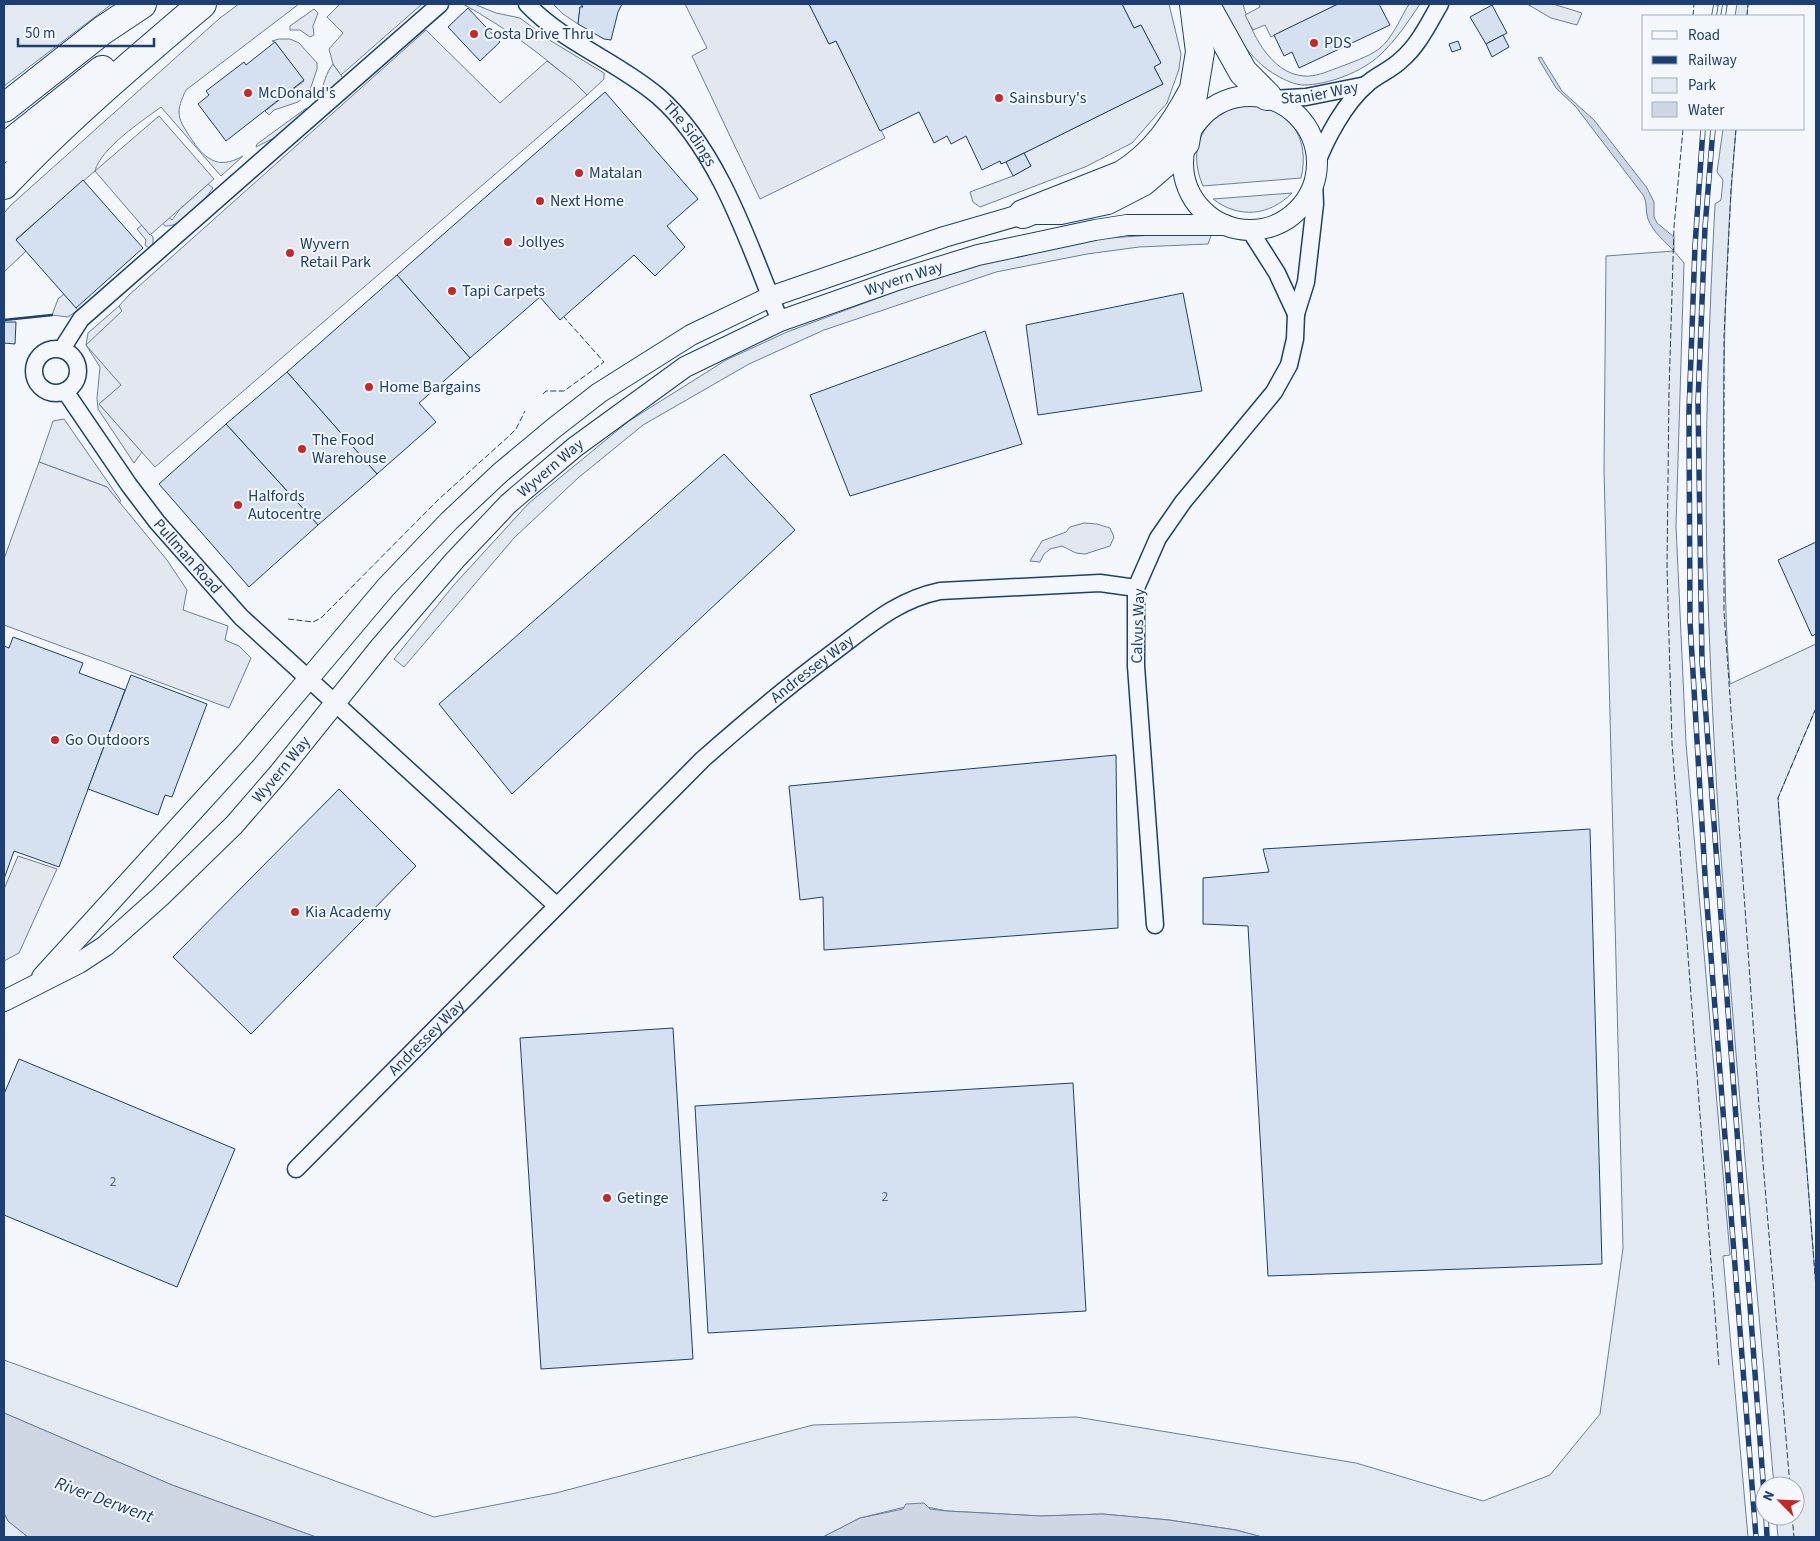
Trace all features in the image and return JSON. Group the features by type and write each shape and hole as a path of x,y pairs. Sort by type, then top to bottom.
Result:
{"highway":[{"path":"103,30 131,4"},
{"path":"4,108 103,30 142,4"},
{"path":"4,148 69,95 198,4"},
{"path":"4,185 28,159 119,75 202,4"},
{"path":"1184,145 1200,52 1194,4"},
{"path":"1205,4 1242,72 1269,98"},
{"path":"1023,214 1122,175 1134,168 1158,146 1192,93"}],"street":[{"path":"62,350 81,319 440,4"},
{"name":"The Sidings","path":"527,4 555,28 611,61 642,83 659,97 684,124 712,166 726,192 780,321"},
{"name":"Stanier Way","path":"1315,173 1326,140 1366,85 1402,60 1417,43 1440,4"},
{"name":"Stanier Way","path":"1269,98 1306,97 1366,85"},
{"path":"1296,314 1306,282 1315,204 1315,173 1315,150 1302,120 1293,110 1269,98 1243,96 1213,108 1202,118 1184,145 1183,175 1190,194 1202,210 1225,225 1249,230 1277,223 1289,216 1300,206 1315,173"},
{"name":"Wyvern Way","path":"36,983 169,840 246,753 379,594 449,521 554,428 599,394 660,354 731,314 770,297 944,237 1023,214 1061,214 1108,204 1145,185 1166,167 1184,145"},
{"name":"Wyvern Way","path":"4,1001 36,983 79,963 105,946 161,896 234,825 335,701 455,560 508,504 567,453 685,367 780,321 894,281 978,255 1036,241 1127,225 1225,225"},
{"path":"1249,230 1277,273 1296,314"},
{"name":"Calvus Way","path":"1155,925 1136,666 1136,588 1158,538 1183,502 1274,392 1289,365 1295,339 1296,314"},
{"path":"53,349 62,350 73,357 78,369 75,382 65,391 58,393 44,389 35,379 34,372 37,359 44,352 53,349"},
{"name":"Pullman Road","path":"65,391 129,485 157,522 241,617 335,701"},
{"name":"Andressey Way","path":"296,1170 703,759 775,696 886,613 918,596 940,591 1100,583 1136,588"},
{"path":"335,701 557,906"}],"green space":[{"path":"4,4 112,4 4,86"},
{"path":"239,4 299,4 186,90 180,104 179,115 181,122 195,144 212,160 226,162 243,156 221,176 161,107 133,127 114,144 105,153 95,171 16,239 26,251 4,272 4,213 11,205 220,18"},
{"path":"463,4 474,4 496,13 520,18 551,41 604,73 604,79 587,95 528,46"},
{"path":"553,4 581,4 583,7 580,7 578,24 563,14"},
{"path":"1122,4 1169,4 1181,54 1179,69 1167,103 1132,143 1085,167 980,207 973,202 970,192 1013,176 1031,166 1024,153 1163,84 1154,67 1161,63 1141,25 1134,28"},
{"path":"1217,4 1243,4 1257,39 1272,60 1292,73 1308,76 1329,71 1375,52 1388,40 1409,4 1420,4 1397,37 1373,61 1354,72 1334,80 1303,85 1283,79 1259,62 1243,44"},
{"path":"1737,4 1748,4 1747,15 1735,15"},
{"path":"333,64 343,78 323,96 319,97 326,76"},
{"path":"1245,105 1273,111 1284,117 1293,126 1303,149 1301,178 1203,186 1198,172 1197,158 1202,134 1209,124 1219,116 1231,109"},
{"path":"311,108 278,136 256,147 257,144 305,109"},
{"path":"1723,130 1736,130 1727,270 1723,412 1727,639 1730,684 1816,644 1816,708 1778,798 1816,1287 1816,1537 1778,1537 1777,1526 1805,1526 1805,1476 1773,1476 1734,1026 1717,796 1707,565 1706,475 1709,339 1715,204 1721,200 1723,180 1717,172"},
{"path":"208,184 213,188 186,218 172,225 165,226 158,217 161,211 172,220 180,209"},
{"path":"1292,193 1274,206 1254,212 1233,210 1213,199"},
{"path":"142,225 153,237 153,243 149,248 145,245 146,240 137,229"},
{"path":"1181,233 1212,233 1208,244 1139,247 1087,254 996,272 824,330 749,364 643,425 578,478 514,538 404,667 394,659 453,586 529,503 629,421 726,360 787,332 937,276 1018,254 1095,239"},
{"path":"1674,251 1684,263 1676,526 1686,743 1730,1255 1723,1256 1748,1537 1262,1537 1236,1530 1169,1520 1102,1514 1041,1516 905,1507 860,1518 823,1537 316,1537 172,1485 4,1413 4,1360 434,1517 556,1493 813,1425 1076,1417 1356,1463 1483,1501 1550,1475 1600,1414 1623,1248 1604,469 1606,256"},
{"path":"64,294 78,310 68,317 52,315 58,299"},
{"path":"119,306 123,311 122,385 99,404 142,452 134,463 98,409 97,398 100,367 86,345 88,333"},
{"path":"64,419 121,501 116,504 107,487 39,462 53,421"},
{"path":"4,1513 8,1521 28,1537 4,1537"}],"shaded area":[{"name":"McDonald's","path":"340,4 422,4 341,75 333,64 329,49 343,33 327,17"},
{"path":"685,4 809,4 829,44 836,41 885,138 760,199 692,56 707,48"},
{"path":"1259,4 1338,4 1271,37 1265,25 1253,30 1245,15 1260,7"},
{"path":"1527,4 1553,4 1582,13 1577,25 1551,18"},
{"path":"314,9 318,13 313,26 314,35 310,37 300,30 290,30 290,26"},
{"name":"Wyvern Retail Park","path":"426,30 500,103 547,61 573,81 587,95 155,467 99,404 121,385 86,345 122,311 119,306 129,295"},
{"path":"290,39 299,43 317,63 317,69 309,93 298,102 274,110 269,115 265,111 304,81 275,42 272,41"},
{"path":"159,116 214,179 150,235 95,171"},
{"path":"39,462 107,487 167,560 187,590 183,610 228,626 225,640 239,646 251,658 229,708 4,625 4,559"},
{"path":"1084,523 1110,528 1114,537 1110,546 1085,554 1076,553 1062,546 1050,549 1044,554 1040,562 1030,561 1042,541 1066,532 1070,527"},
{"path":"18,856 57,869 19,953 4,961 4,889"}],"water":[{"path":"1541,57 1562,91 1594,120 1647,188 1654,202 1654,217 1657,223 1674,237 1674,251 1650,224 1643,195 1576,107 1556,88 1538,58"},
{"name":"River Derwent","path":"4,1413 172,1485 316,1537 28,1537 8,1521 4,1513"},
{"path":"924,1503 930,1509 947,1511 1041,1516 1102,1514 1169,1520 1236,1530 1262,1537 823,1537 860,1518 903,1509 906,1504"}],"building":[{"path":"581,4 622,4 611,40 604,39 578,24 580,7 583,7"},
{"name":"Sainsbury's","path":"809,4 1122,4 1134,28 1141,25 1161,63 1154,67 1163,84 1006,162 1001,164 1000,161 982,170 966,136 951,144 947,136 934,143 919,112 880,131 836,41 829,44"},
{"name":"PDS","path":"1338,4 1379,4 1390,25 1299,68 1292,52 1284,56 1274,35"},
{"path":"1492,5 1507,33 1486,44 1470,17"},
{"name":"Costa Drive Thru","path":"468,8 500,42 480,61 448,27"},
{"path":"1503,35 1509,47 1492,57 1486,44"},
{"path":"1458,41 1461,49 1452,52 1449,44"},
{"name":"McDonald's","path":"275,42 304,80 226,141 198,104 209,95 206,91 244,62 246,65"},
{"path":"605,92 698,199 667,226 685,247 655,276 634,255 560,320 540,297 470,358 397,275"},
{"path":"1024,153 1031,166 1013,176 1006,162"},
{"path":"83,180 143,248 76,308 16,240"},
{"name":"Home Bargains","path":"397,275 470,358 419,403 436,422 377,474 287,372"},
{"path":"1183,293 1202,391 1038,415 1026,325"},
{"path":"4,322 16,322 15,344 4,343"},
{"path":"985,331 1022,444 850,496 810,395"},
{"name":"The Food Warehouse","path":"287,372 377,474 318,525 226,424"},
{"name":"Halfords Autocentre","path":"226,424 318,525 249,587 159,484"},
{"path":"724,454 795,530 512,794 439,704"},
{"path":"1816,542 1816,634 1812,636 1778,560"},
{"name":"Go Outdoors","path":"13,637 83,663 79,673 125,690 59,867 14,851 4,879 4,646 9,648"},
{"path":"131,675 207,704 172,797 165,795 158,815 88,789"},
{"path":"1116,755 1118,928 824,950 823,897 800,900 789,786"},
{"name":"Kia Academy","path":"339,789 416,866 251,1034 173,957"},
{"path":"1590,829 1602,1264 1268,1276 1248,926 1203,924 1203,878 1269,872 1263,849"},
{"name":"Getinge","path":"673,1028 693,1359 541,1369 520,1038"},
{"path":"19,1059 235,1149 177,1287 4,1215 4,1094"},
{"path":"1073,1083 1086,1311 708,1333 695,1106"}],"railway":[{"path":"1714,15 1716,4"},
{"path":"1723,15 1725,4"},
{"path":"1703,130 1695,246 1689,412 1690,622 1706,892 1756,1537"},
{"path":"1713,130 1705,227 1698,402 1702,662 1763,1476"},
{"path":"1766,1526 1767,1537"}],"fence":[{"path":"1693,15 1694,4"},
{"path":"1747,15 1748,4"},
{"path":"1683,130 1674,227 1669,392 1667,567 1672,743 1719,1367"},
{"path":"1736,130 1731,189 1724,336 1724,612 1763,1163 1789,1476"},
{"path":"543,394 546,391 564,391 604,362 564,317"},
{"path":"288,619 313,622 321,618 439,499 516,429 525,411"},
{"path":"1816,708 1778,798 1816,1288"},
{"path":"1793,1526 1794,1537"}],"wall":[{"path":"4,320 52,315"}],"place":[{"name":"Costa Drive Thru","path":"474,34"},
{"name":"PDS","path":"1314,43"},
{"name":"McDonald's","path":"248,93"},
{"name":"Sainsbury's","path":"999,98"},
{"name":"Matalan","path":"579,173"},
{"name":"Next Home","path":"540,201"},
{"name":"Jollyes","path":"508,242"},
{"name":"Wyvern Retail Park","path":"290,253"},
{"name":"Tapi Carpets","path":"452,291"},
{"name":"Home Bargains","path":"369,387"},
{"name":"The Food Warehouse","path":"302,449"},
{"name":"Halfords Autocentre","path":"238,505"},
{"name":"Go Outdoors","path":"55,740"},
{"name":"Kia Academy","path":"295,912"},
{"name":"Getinge","path":"607,1198"}]}
